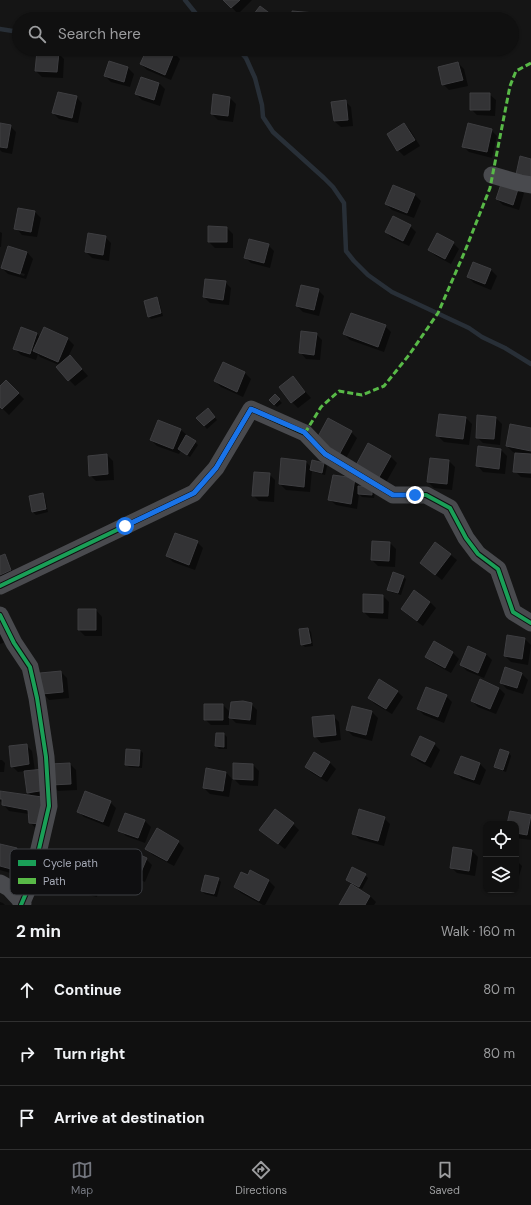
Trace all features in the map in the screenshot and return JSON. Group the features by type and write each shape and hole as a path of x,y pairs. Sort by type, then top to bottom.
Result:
{"street":[{"path":"492,175 531,185"},
{"path":"0,586 194,493 216,468 251,409 304,432 325,454 393,495 426,495 450,508 466,538 478,554 498,569 513,612 531,623"},
{"path":"0,616 30,667 37,698 46,757 49,806 39,849"},
{"path":"0,883 10,889"},
{"path":"15,895 22,904"}],"building":[{"path":"223,0 240,0 231,8"},
{"path":"260,6 268,12 255,12"},
{"path":"36,56 59,56 57,72 35,71"},
{"path":"144,56 173,56 165,75 140,64"},
{"path":"109,61 128,67 124,82 104,76"},
{"path":"458,62 463,80 442,85 438,67"},
{"path":"141,77 159,83 154,100 135,94"},
{"path":"58,92 77,96 72,118 52,113"},
{"path":"470,93 490,93 490,110 470,110"},
{"path":"213,94 230,97 228,116 211,114"},
{"path":"346,100 348,120 334,121 331,102"},
{"path":"0,123 11,125 7,148 0,147"},
{"path":"404,123 415,140 397,151 387,134"},
{"path":"468,123 492,129 487,152 462,147"},
{"path":"520,156 531,159 531,182 515,179"},
{"path":"502,181 519,186 513,205 496,199"},
{"path":"393,185 415,194 407,213 385,204"},
{"path":"18,208 35,211 31,232 14,229"},
{"path":"393,216 411,225 403,241 385,232"},
{"path":"208,226 227,227 227,242 208,242"},
{"path":"88,233 106,236 103,255 85,252"},
{"path":"437,233 454,242 445,259 428,250"},
{"path":"249,239 269,244 264,263 244,258"},
{"path":"8,246 27,252 20,274 1,268"},
{"path":"473,262 491,269 485,284 467,277"},
{"path":"205,279 226,281 223,300 203,297"},
{"path":"301,285 319,289 314,310 296,306"},
{"path":"157,297 161,313 148,317 144,301"},
{"path":"351,313 386,325 378,347 343,334"},
{"path":"21,327 37,333 30,354 13,349"},
{"path":"44,327 68,338 58,362 33,351"},
{"path":"301,331 317,333 314,355 299,353"},
{"path":"70,355 82,369 68,381 56,367"},
{"path":"223,362 245,372 237,392 214,381"},
{"path":"293,376 305,392 291,403 279,387"},
{"path":"6,380 19,393 2,409 0,407 0,386"},
{"path":"275,394 280,399 274,405 269,400"},
{"path":"208,408 215,417 204,426 196,418"},
{"path":"439,414 466,417 463,439 436,436"},
{"path":"477,415 496,417 494,439 476,438"},
{"path":"328,418 352,431 339,455 315,442"},
{"path":"158,420 181,429 173,449 150,440"},
{"path":"510,424 531,428 531,451 506,446"},
{"path":"186,435 196,441 187,455 178,449"},
{"path":"368,443 391,456 378,479 355,467"},
{"path":"478,446 501,449 499,469 476,466"},
{"path":"515,453 531,454 531,473 513,472"},
{"path":"107,454 108,474 89,476 88,456"},
{"path":"281,458 306,461 304,487 279,484"},
{"path":"430,458 449,460 447,484 427,482"},
{"path":"312,460 324,463 322,473 310,470"},
{"path":"254,472 270,473 268,496 252,496"},
{"path":"333,475 355,478 351,504 328,500"},
{"path":"358,486 372,487 372,495 358,494"},
{"path":"43,493 46,509 32,512 29,496"},
{"path":"175,533 198,541 189,565 166,556"},
{"path":"372,541 390,542 389,561 371,560"},
{"path":"435,542 451,554 435,575 420,563"},
{"path":"5,554 11,570 0,575 0,556"},
{"path":"393,572 404,576 398,593 387,590"},
{"path":"414,590 430,602 417,621 401,609"},
{"path":"363,594 383,595 383,613 363,612"},
{"path":"78,609 96,609 96,630 78,630"},
{"path":"308,628 311,643 301,645 299,629"},
{"path":"507,635 525,638 522,659 504,656"},
{"path":"434,641 453,652 445,668 425,657"},
{"path":"468,646 486,654 478,673 460,665"},
{"path":"505,667 522,673 517,688 500,683"},
{"path":"61,671 63,692 42,694 40,673"},
{"path":"379,679 398,691 386,709 368,698"},
{"path":"480,679 499,688 490,709 471,701"},
{"path":"426,687 447,695 438,717 417,709"},
{"path":"243,701 252,703 250,720 229,718 231,702"},
{"path":"204,704 223,704 223,720 204,720"},
{"path":"352,706 372,711 366,735 346,730"},
{"path":"334,715 336,735 314,737 312,717"},
{"path":"216,733 224,733 224,747 215,746"},
{"path":"420,736 435,743 425,762 411,755"},
{"path":"27,744 29,764 11,767 9,746"},
{"path":"126,749 140,750 139,766 125,765"},
{"path":"500,749 509,752 503,770 494,767"},
{"path":"314,752 330,762 321,777 305,767"},
{"path":"461,756 480,763 474,780 454,773"},
{"path":"70,763 71,784 51,785 50,764"},
{"path":"233,763 253,764 253,780 233,779"},
{"path":"206,768 226,772 223,791 203,788"},
{"path":"44,769 46,790 27,793 24,771"},
{"path":"0,791 42,797 41,824 29,823 28,810 2,805"},
{"path":"85,791 111,801 103,822 77,812"},
{"path":"275,809 294,823 278,844 259,830"},
{"path":"359,809 385,817 378,841 352,834"},
{"path":"510,811 531,815 527,835 519,834 519,821 508,821"},
{"path":"125,813 145,820 138,838 118,831"},
{"path":"157,828 179,841 167,861 145,849"},
{"path":"0,844 17,848 10,849 10,869 0,866"},
{"path":"453,847 472,850 469,871 450,868"},
{"path":"142,856 147,858 142,870"},
{"path":"352,867 366,874 359,887 346,880"},
{"path":"250,870 269,880 259,901 234,887 241,872 248,875"},
{"path":"205,875 219,878 214,894 201,891"},
{"path":"351,884 370,896 365,905 339,905"}],"waterway":[{"path":"185,0 195,12"},
{"path":"0,29 12,31"},
{"path":"244,56 255,78 262,105 263,117 273,132 324,178 333,187 344,203 346,251 354,261 368,275 392,292 469,328 482,337 505,348 531,364"}],"marked path":[{"path":"305,433 321,407 339,391 362,395 384,386 409,355 438,313 490,188 510,86 516,71 531,63"}],"cycle path":[{"path":"0,586 194,493 216,468 251,409 305,433 325,454 393,495 426,495 450,508 466,538 478,554 498,569 513,612 531,623"},
{"path":"0,615 14,643 30,667 37,698 46,757 49,806 39,849"},
{"path":"21,905 25,895"}],"route":[{"path":"125,526 194,493 216,468 251,409 304,432 325,454 393,495 415,495"}]}
